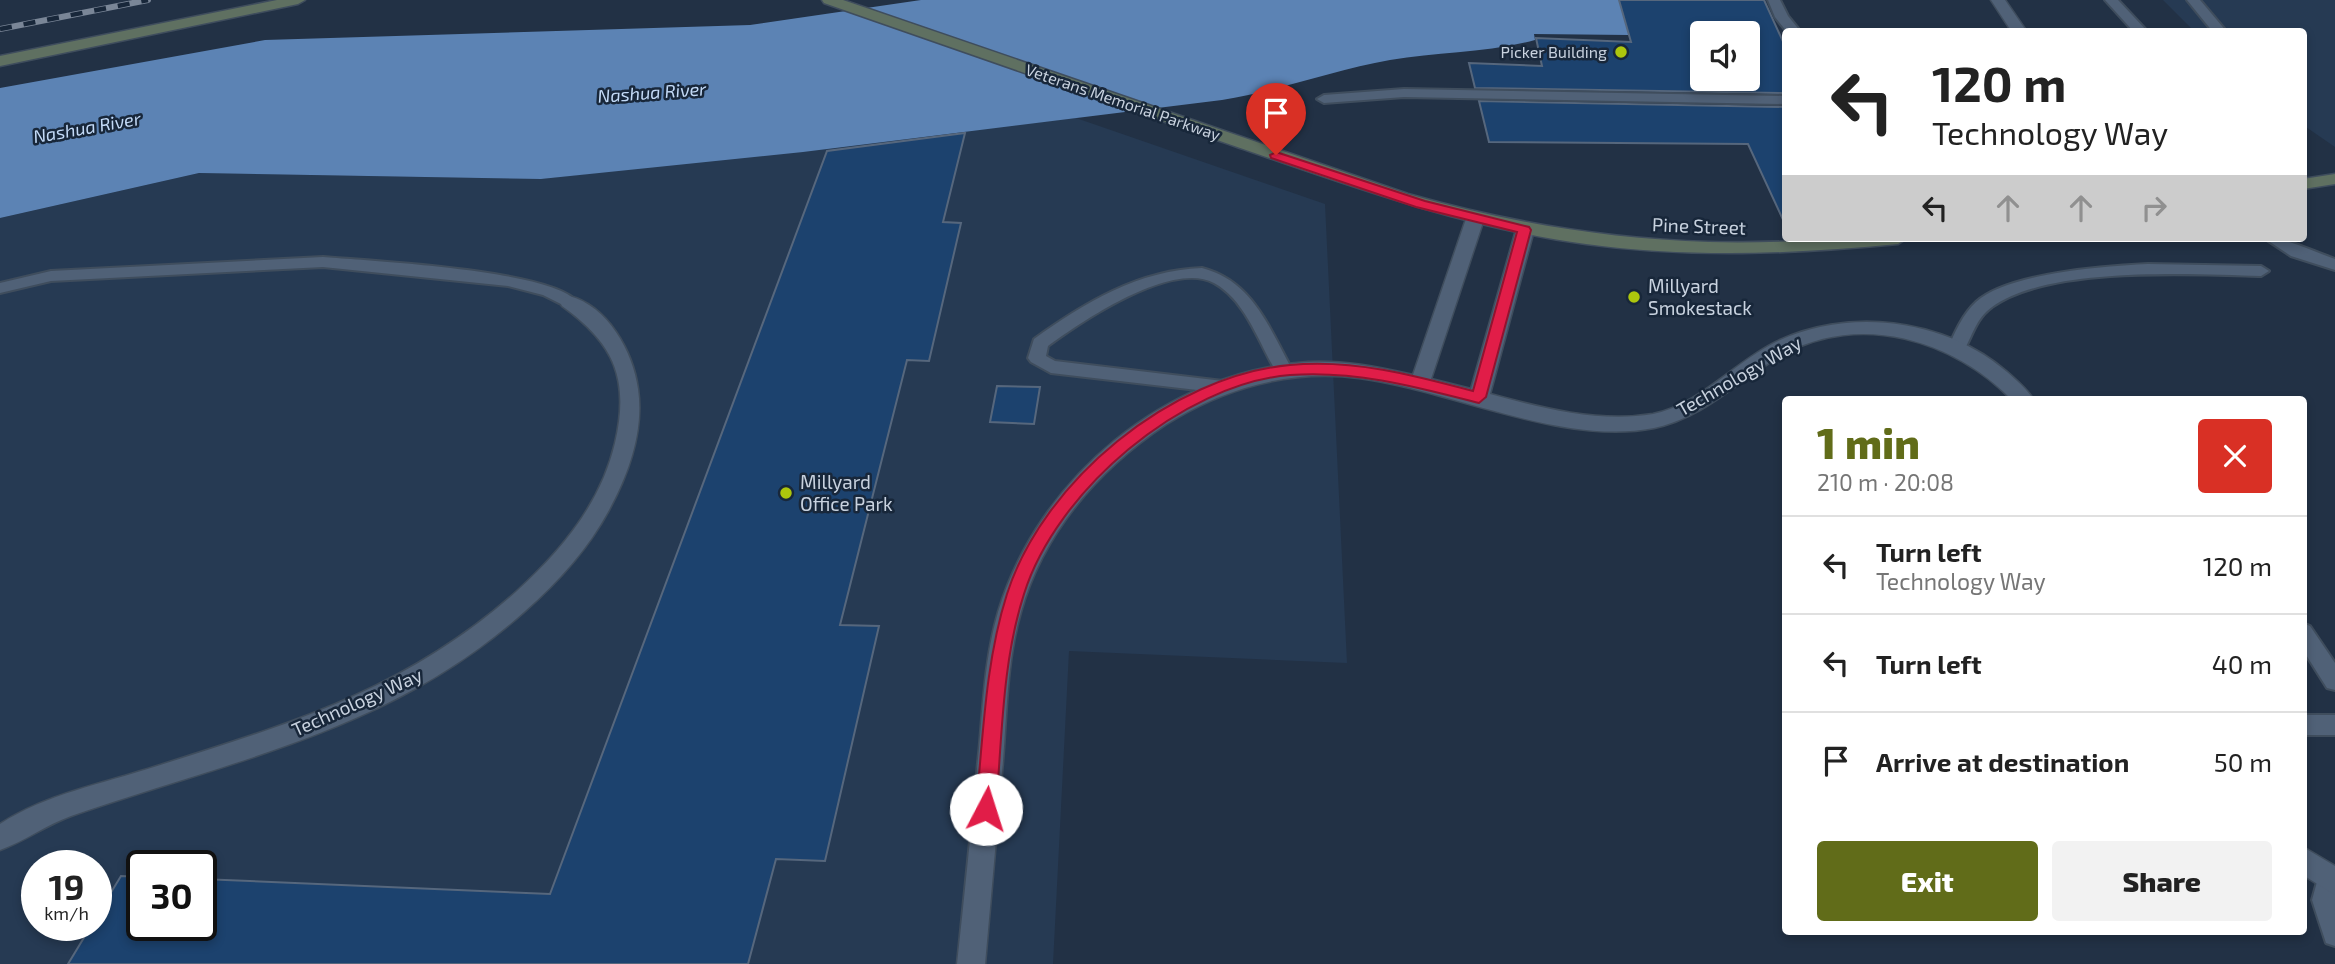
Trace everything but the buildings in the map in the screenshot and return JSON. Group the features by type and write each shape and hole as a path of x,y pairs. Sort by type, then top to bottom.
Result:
{"main road":[{"path":"0,61 298,0"},
{"name":"Veterans Memorial Parkway","path":"829,0 1411,201 1499,225"},
{"path":"2307,183 2335,179"},
{"name":"Pine Street","path":"1499,225 1627,244 1720,250 1858,242"}],"street":[{"path":"1998,0 2017,28"},
{"path":"1420,382 1475,219"},
{"path":"1479,397 1525,230"},
{"name":"Technology Way","path":"0,838 37,817 265,741 377,697 446,660 539,585 575,547 606,497 621,461 629,424 629,390 615,345 602,328 569,302"},
{"name":"Technology Way","path":"971,964 1001,654 1009,613 1040,541 1059,511 1106,458 1153,423 1223,387 1248,378 1284,371 1343,369 1420,382 1585,420 1629,423 1649,421 1688,410 1779,348 1814,334 1840,331 1894,331 1957,348 1992,370 2020,396"},
{"path":"2307,862 2332,881"}],"lane":[{"path":"1774,0 1782,17 1792,28"},
{"path":"2111,0 2138,28"},
{"path":"2193,0 2218,28"},
{"path":"1324,99 1404,93 1782,100"},
{"path":"2279,242 2297,252 2335,265"},
{"path":"0,288 51,276 323,262 508,281 548,291 569,302"},
{"path":"1957,348 1966,327 1986,303 2011,292 2055,279 2134,268 2261,271"},
{"path":"1223,387 1051,367 1037,358 1040,343 1058,329 1133,286 1163,277 1192,273 1218,277 1236,292 1284,371"},
{"path":"2307,638 2335,681"},
{"path":"2307,724 2335,726"},
{"path":"2332,881 2325,889 2325,903 2335,934"}],"shaded area":[{"path":"2163,0 2335,0 2335,147 2307,128 2307,28 2191,28"},
{"path":"1076,118 1325,204 1347,663 1069,651 1053,964 0,964 0,218 199,173 541,179"}],"water":[{"name":"Nashua River","path":"921,0 1619,0 1629,35 1534,34 1535,40 1517,44 1390,60 1222,100 803,152 541,179 199,173 0,218 0,88 265,40 750,25"}],"railway":[{"path":"0,29 148,0"}],"place":[{"name":"Picker Building","path":"1621,52"},
{"name":"Millyard Smokestack","path":"1634,297"},
{"name":"Millyard Office Park","path":"786,493"}],"route":[{"path":"986,809 1001,654 1015,593 1030,558 1059,511 1106,458 1153,423 1186,404 1248,378 1269,373 1311,368 1355,370 1400,377 1479,397 1525,230 1420,204 1276,155"}]}
